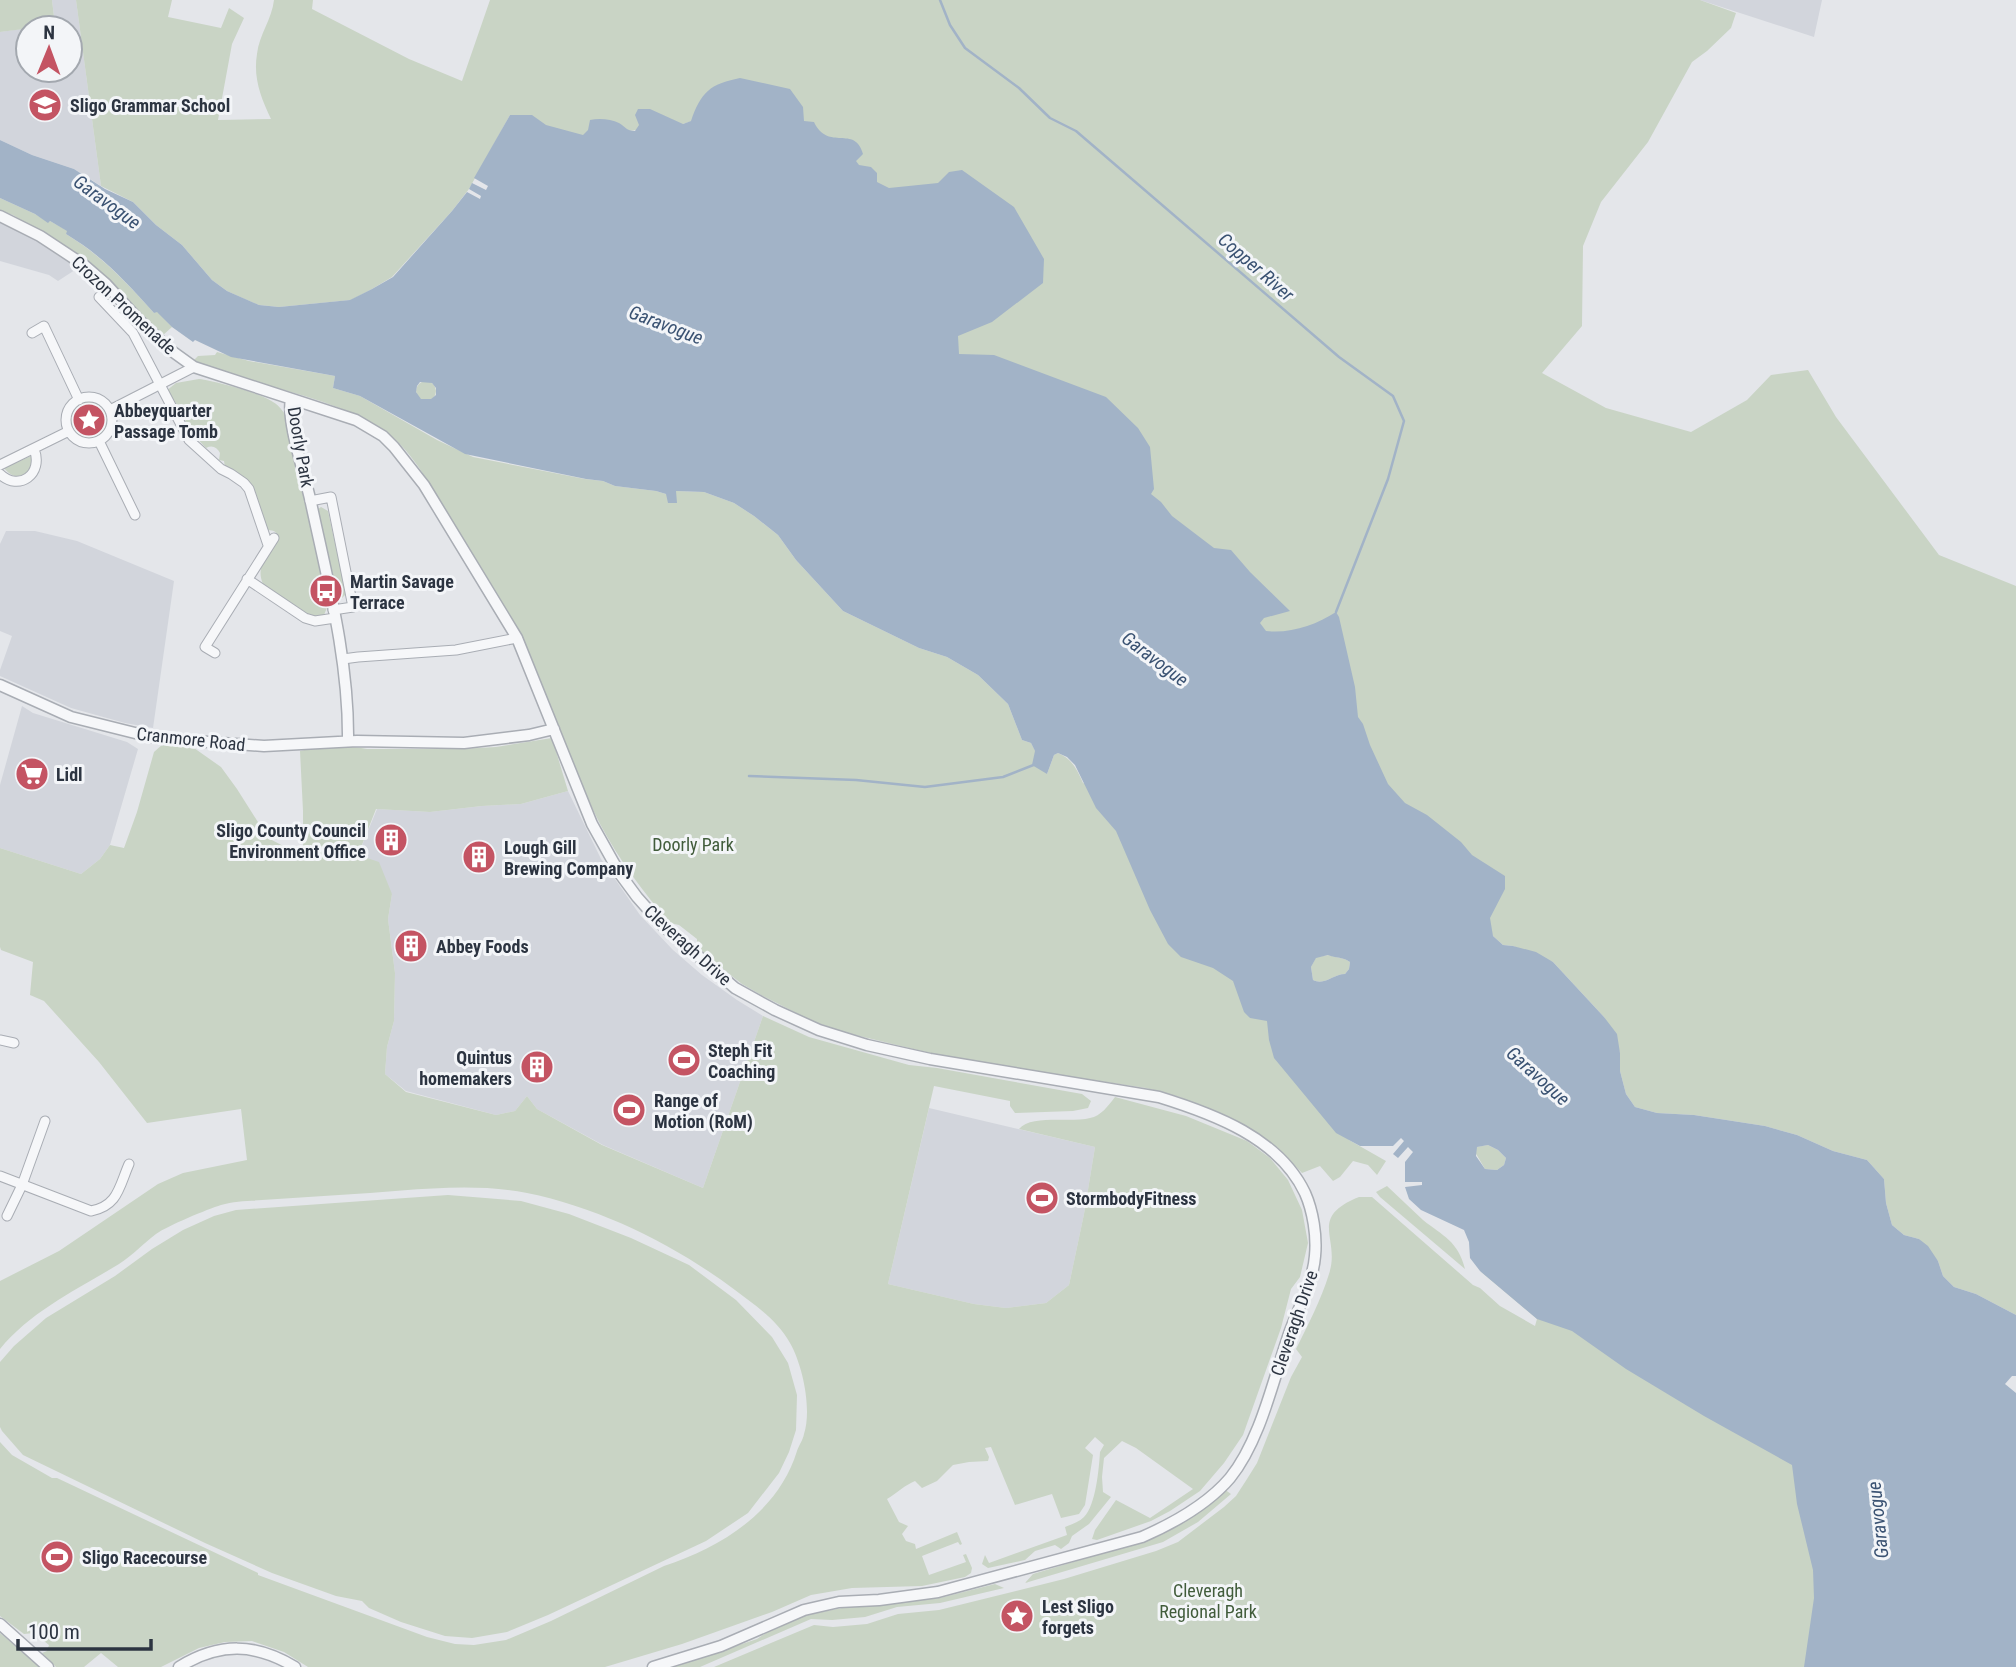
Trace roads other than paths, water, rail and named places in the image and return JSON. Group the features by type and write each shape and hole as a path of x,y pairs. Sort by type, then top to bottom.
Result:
{"street":[{"name":"Crozon Promenade","path":"0,215 85,265 169,349 194,367 291,399"},
{"path":"99,297 133,333 189,440 249,489 271,541 205,647 215,653"},
{"path":"32,333 44,326 79,400"},
{"path":"110,410 194,367"},
{"path":"89,397 98,399 110,410 113,420 111,429 99,441 81,442 69,431 66,424 67,415 79,400 89,397"},
{"name":"Doorly Park","path":"348,741 343,659 295,434 291,399 356,420 383,436 394,447 424,485 517,638 554,729"},
{"path":"0,465 69,431"},
{"path":"99,441 135,514"},
{"path":"0,474 18,482 31,476 37,463 34,449"},
{"name":"Doorly Park","path":"310,501 331,497 353,607 334,614"},
{"path":"247,579 306,618 315,621 334,614"},
{"path":"343,659 456,650 517,638"},
{"name":"Cranmore Road","path":"0,685 71,717 151,737 264,746 348,741"},
{"path":"348,741 464,743 554,729"},
{"name":"Cleveragh Drive","path":"554,729 592,824 620,874 661,924 735,988 819,1030 867,1045 1158,1097 1207,1114 1255,1138 1275,1153 1306,1194 1315,1238 1313,1270 1254,1434 1230,1478 1186,1515 1142,1537 938,1592 839,1602 804,1610 721,1646 653,1667"},
{"path":"0,1040 14,1043"},
{"path":"7,1216 22,1185 45,1121"},
{"path":"0,1177 91,1211 100,1210 113,1202 129,1164"},
{"path":"0,1624 48,1667"},
{"path":"179,1667 204,1654 234,1648 257,1649 295,1667"}],"water":[{"name":"Garavogue","path":"740,78 790,89 803,107 804,121 814,122 826,135 854,141 863,154 856,161 859,165 871,167 877,173 877,182 889,188 938,183 949,172 962,170 1014,207 1044,259 1043,283 992,322 958,336 959,354 994,355 1106,397 1138,428 1150,447 1154,489 1151,494 1172,516 1214,548 1231,550 1290,611 1264,618 1260,623 1266,631 1302,628 1336,612 1355,687 1358,717 1388,784 1405,803 1427,815 1461,842 1472,855 1505,876 1505,889 1490,918 1493,936 1503,945 1536,952 1553,962 1604,1017 1617,1034 1620,1071 1626,1094 1635,1107 1657,1113 1694,1115 1765,1126 1797,1135 1833,1151 1867,1160 1884,1179 1886,1203 1892,1225 1904,1235 1919,1239 1928,1246 1938,1261 1943,1276 1954,1287 1976,1294 2016,1315 2016,1376 2012,1376 2005,1384 2016,1393 2016,1667 1804,1667 1814,1598 1813,1570 1797,1504 1792,1465 1626,1369 1572,1331 1537,1319 1480,1271 1470,1258 1469,1242 1464,1230 1421,1210 1409,1199 1405,1187 1422,1185 1422,1182 1405,1182 1405,1162 1413,1152 1408,1147 1398,1158 1393,1154 1404,1141 1401,1138 1393,1146 1360,1146 1336,1133 1274,1058 1267,1021 1250,1018 1244,1012 1233,981 1213,968 1181,957 1168,944 1150,910 1116,831 1096,808 1075,765 1058,753 1054,755 1047,774 1032,765 1035,751 1031,743 1022,740 1008,704 978,675 947,657 919,648 843,611 796,560 778,535 734,503 704,492 676,491 677,503 668,503 666,494 656,491 615,486 603,481 465,454 360,396 333,388 335,376 231,357 195,340 193,342 157,312 154,313 113,270 66,234 67,231 0,198 0,140 32,155 74,169 105,189 133,202 156,225 182,245 212,280 227,291 259,305 279,307 350,300 393,277 467,192 480,199 481,196 469,189 472,183 486,190 488,186 474,178 510,115 532,115 546,125 583,135 588,130 590,120 597,119 616,122 635,131 639,125 635,115 638,109 650,109 683,124 691,121 708,91 721,83","holes":["420,382 432,383 436,388 436,395 431,399 421,399 416,392","1328,955 1345,959 1350,962 1349,969 1345,974 1325,981 1313,980 1311,967 1316,958","1488,1145 1498,1150 1506,1158 1504,1165 1497,1170 1485,1169 1476,1156 1477,1147"]}],"waterway":[{"name":"Copper River","path":"940,0 950,25 965,48 1019,88 1050,118 1076,131 1339,357 1393,396 1404,421 1388,479 1336,612"},
{"path":"749,776 856,780 925,787 1003,777 1036,764"}],"place":[{"name":"Sligo Grammar School","path":"45,105"},
{"name":"Abbeyquarter Passage Tomb","path":"89,420"},
{"name":"Martin Savage Terrace","path":"326,591"},
{"name":"Lidl","path":"32,774"},
{"name":"Sligo County Council Environment Office","path":"391,840"},
{"name":"Lough Gill Brewing Company","path":"479,857"},
{"name":"Abbey Foods","path":"411,946"},
{"name":"Steph Fit Coaching","path":"684,1060"},
{"name":"Quintus homemakers","path":"537,1067"},
{"name":"Range of Motion (RoM)","path":"629,1110"},
{"name":"StormbodyFitness","path":"1042,1198"},
{"name":"Sligo Racecourse","path":"57,1557"},
{"name":"Lest Sligo forgets","path":"1017,1616"}],"park label":[{"name":"Cleveragh Regional Park","path":"1208,1600"}]}
